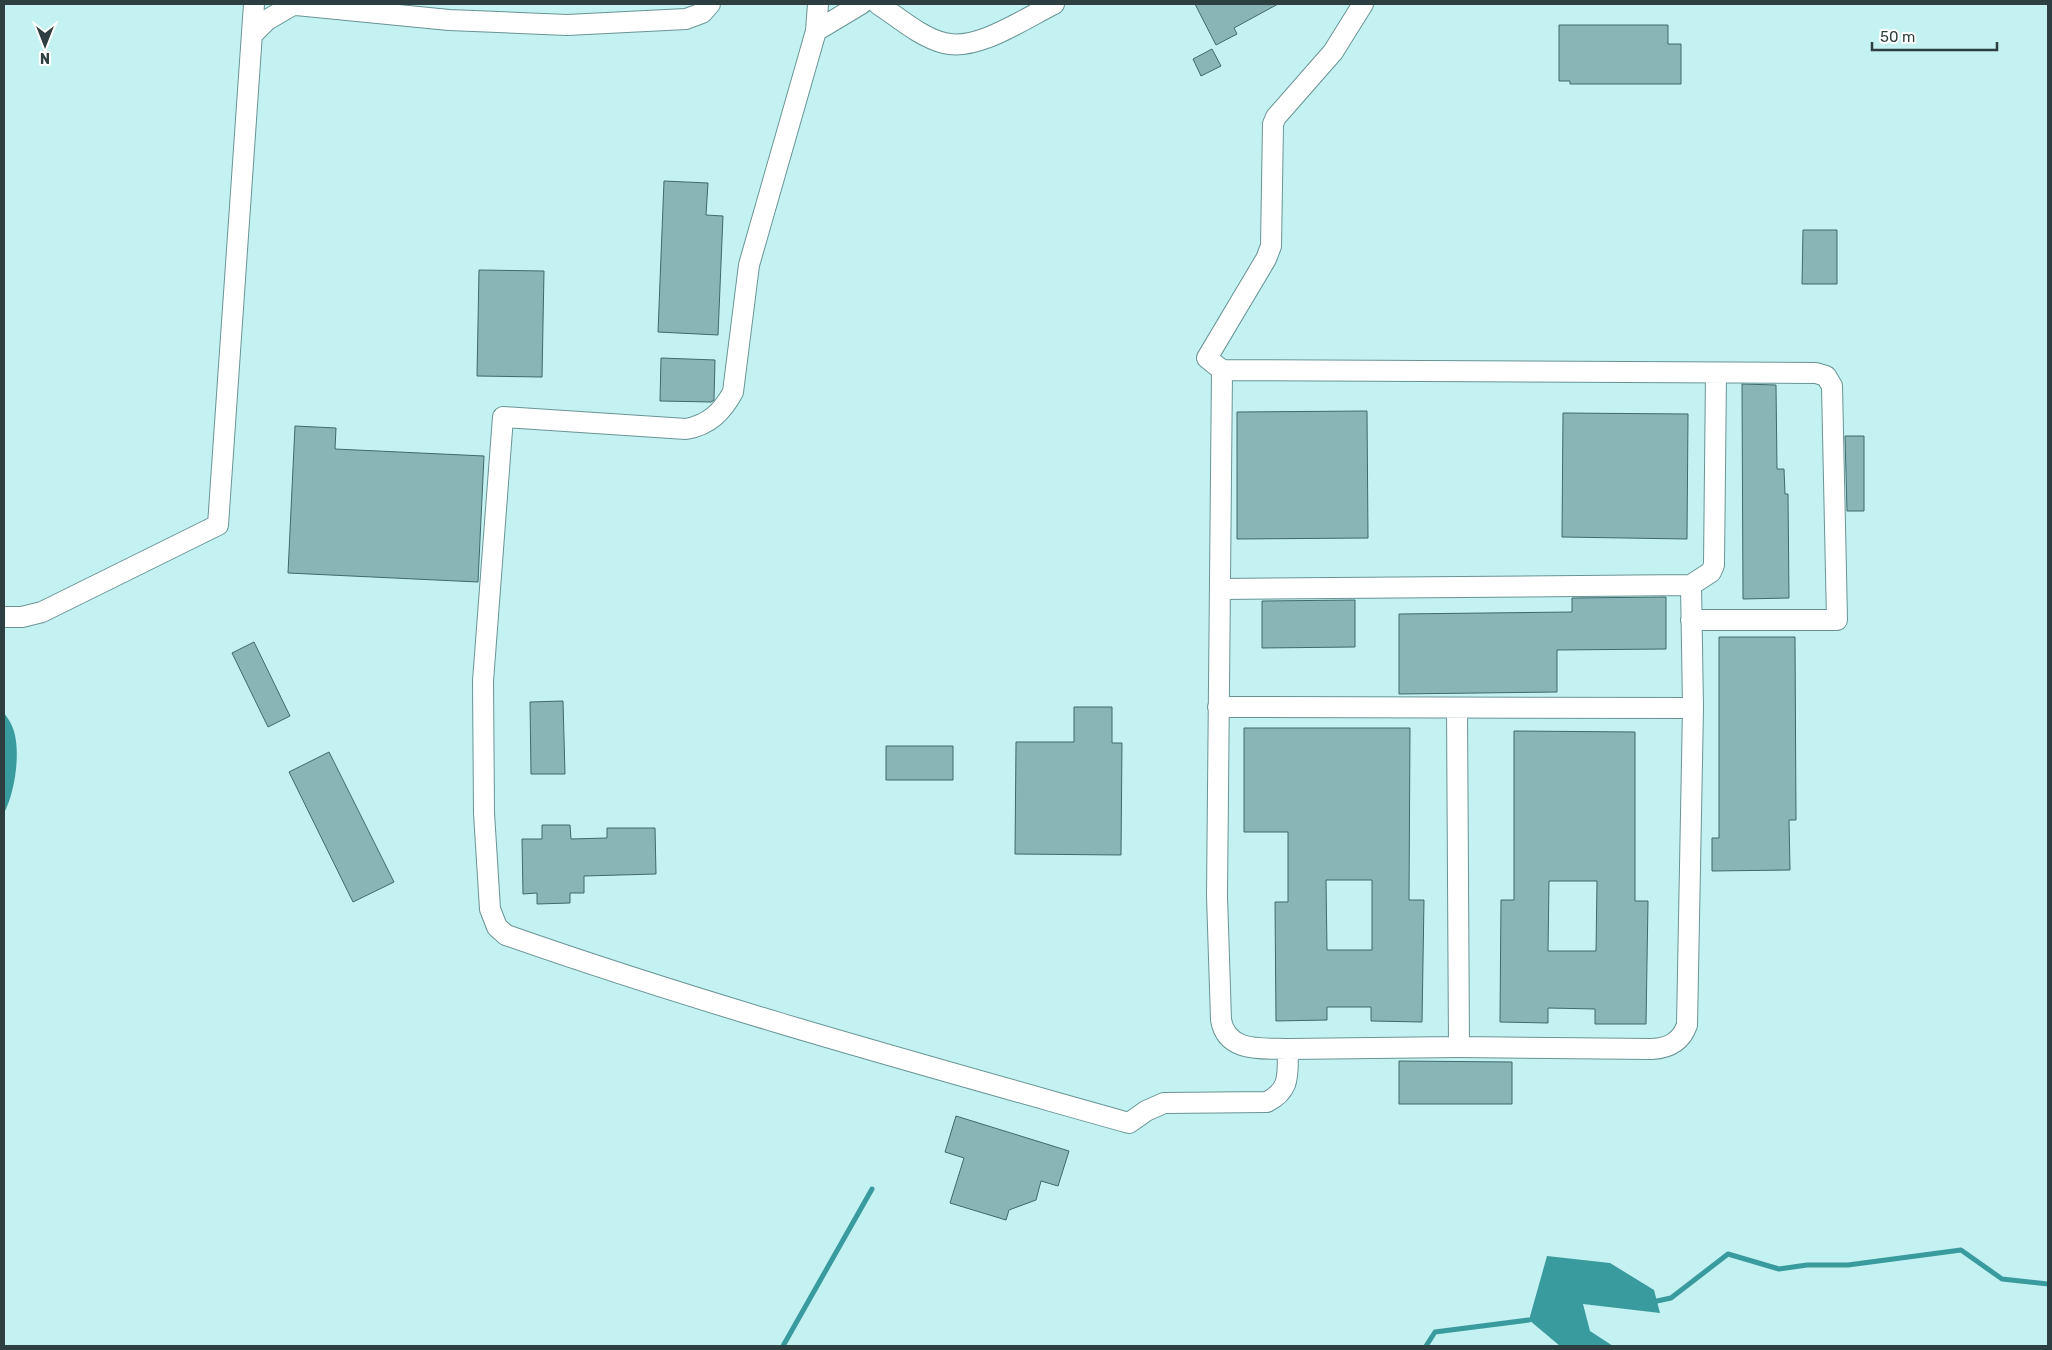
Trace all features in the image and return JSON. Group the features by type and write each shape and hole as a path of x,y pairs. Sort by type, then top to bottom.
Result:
{"lane":[{"path":"4,616 22,617 42,612 218,525 254,4"},
{"path":"253,34 267,20 288,5 449,20 567,25 686,19 702,14 710,4"},
{"path":"818,4 816,31 749,265 733,392 726,404 709,421 686,429 503,417 483,680 484,813 490,910 493,922 506,935 755,1017 1129,1123 1146,1111 1164,1103 1267,1102 1277,1096 1286,1082 1288,1049"},
{"path":"816,31 861,4"},
{"path":"878,4 935,40 954,45 979,41 1054,4"},
{"path":"1363,4 1332,52 1276,117 1273,124 1271,246 1266,259 1207,358 1222,370 1822,374 1830,380 1832,386 1837,620 1692,620"},
{"path":"1222,370 1216,896 1221,1020 1225,1032 1237,1044 1244,1047 1288,1049 1459,1047 1652,1049 1671,1046 1684,1033 1687,1025 1693,708 1691,585"},
{"path":"1220,589 1691,585 1711,572 1714,565 1716,374"},
{"path":"1218,707 1693,708"},
{"path":"1457,708 1459,1047"}],"water":[{"path":"4,713 15,735 17,758 14,782 4,813"},
{"path":"1547,1256 1610,1263 1654,1290 1660,1313 1583,1304 1590,1331 1613,1346 1560,1346 1529,1320"}],"building":[{"path":"1195,4 1278,4 1234,28 1237,34 1216,45"},
{"path":"1559,25 1668,25 1668,44 1681,44 1681,84 1570,84 1570,81 1559,81"},
{"path":"1212,49 1221,66 1201,76 1193,59"},
{"path":"664,181 708,183 706,215 723,216 718,335 658,332"},
{"path":"1803,230 1837,230 1837,284 1802,284"},
{"path":"479,270 544,271 542,377 477,376"},
{"path":"661,358 715,360 714,400 711,402 660,401"},
{"path":"1742,384 1776,385 1777,469 1784,469 1785,494 1788,494 1789,598 1743,599"},
{"path":"1367,411 1368,538 1237,539 1237,412"},
{"path":"1563,413 1688,414 1687,539 1562,537"},
{"path":"295,426 336,428 335,449 484,456 478,582 288,573"},
{"path":"1845,436 1864,436 1864,511 1847,511"},
{"path":"1666,597 1666,649 1557,650 1557,692 1399,694 1399,614 1572,612 1572,598"},
{"path":"1355,600 1355,647 1262,648 1262,601"},
{"path":"1719,637 1795,637 1796,820 1789,820 1790,870 1712,871 1712,838 1719,838"},
{"path":"254,642 290,716 268,727 232,653"},
{"path":"563,701 565,774 531,774 530,702"},
{"path":"1074,707 1112,707 1112,743 1122,743 1121,855 1015,854 1016,742 1074,742"},
{"path":"1244,728 1410,728 1409,900 1424,900 1422,1022 1371,1021 1371,1007 1327,1007 1327,1020 1276,1021 1275,902 1288,902 1288,832 1244,832","holes":["1326,880 1372,880 1372,950 1327,950"]},
{"path":"1514,731 1635,732 1635,901 1648,901 1646,1024 1595,1024 1595,1009 1548,1008 1548,1023 1500,1022 1501,900 1514,900","holes":["1549,881 1597,881 1596,951 1548,951"]},
{"path":"886,746 953,746 953,780 886,780"},
{"path":"329,752 394,882 353,902 289,772"},
{"path":"542,825 570,825 571,839 607,838 607,828 655,828 656,874 584,876 584,893 570,893 570,903 537,904 537,893 523,894 522,839 542,839"},
{"path":"1399,1061 1512,1062 1512,1104 1399,1104"},
{"path":"956,1116 1069,1151 1058,1186 1041,1181 1036,1200 1009,1210 1006,1220 950,1203 964,1158 945,1152"}],"waterway":[{"path":"783,1346 872,1189"},
{"path":"1657,1301 1671,1298 1728,1254 1779,1269 1807,1265 1848,1265 1961,1250 2002,1279 2048,1284"},
{"path":"1426,1346 1435,1332 1529,1320"}]}
